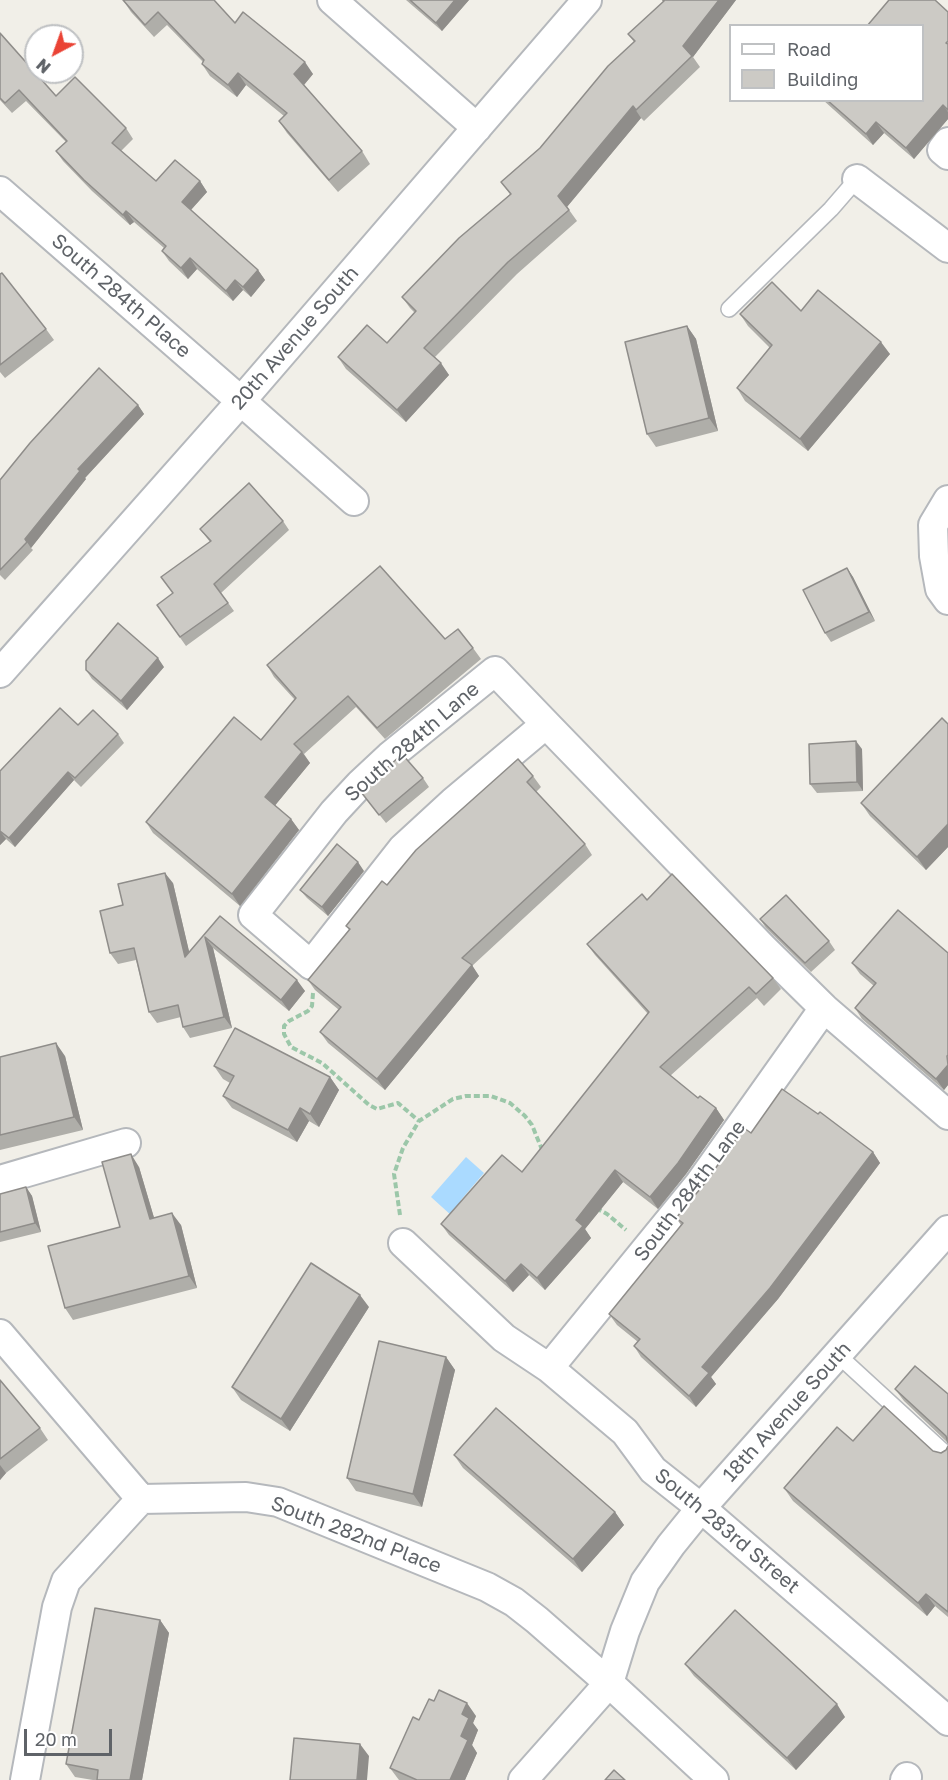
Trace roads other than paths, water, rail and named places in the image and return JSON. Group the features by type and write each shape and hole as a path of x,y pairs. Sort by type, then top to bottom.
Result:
{"street":[{"path":"332,0 477,128"},
{"name":"20th Avenue South","path":"0,673 241,400 587,0"},
{"path":"948,142 942,150 948,155"},
{"path":"857,179 948,248"},
{"name":"South 284th Place","path":"0,191 354,501"},
{"path":"948,500 933,525 934,556 940,589 948,600"},
{"name":"South 284th Lane","path":"546,724 453,802 403,848 311,965 253,915 334,812 360,784 390,756 495,671 762,948 824,1008 948,1115"},
{"name":"South 284th Lane","path":"549,1368 699,1184 824,1008"},
{"path":"0,1180 126,1143"},
{"name":"18th Avenue South","path":"523,1780 609,1683 625,1631 645,1582 671,1545 701,1508 948,1230"},
{"name":"South 283rd Street","path":"403,1243 504,1338 549,1368 626,1432 653,1470 701,1508 948,1721"},
{"path":"0,1334 141,1499 66,1581 57,1607 25,1780"},
{"name":"South 282nd Place","path":"141,1499 246,1497 278,1502 487,1587 522,1608 609,1683 714,1780"}],"lane":[{"path":"729,309 831,209 857,179"},
{"path":"838,1355 948,1456"}],"water":[{"path":"466,1157 484,1173 461,1200 464,1203 452,1216 431,1197"}]}
